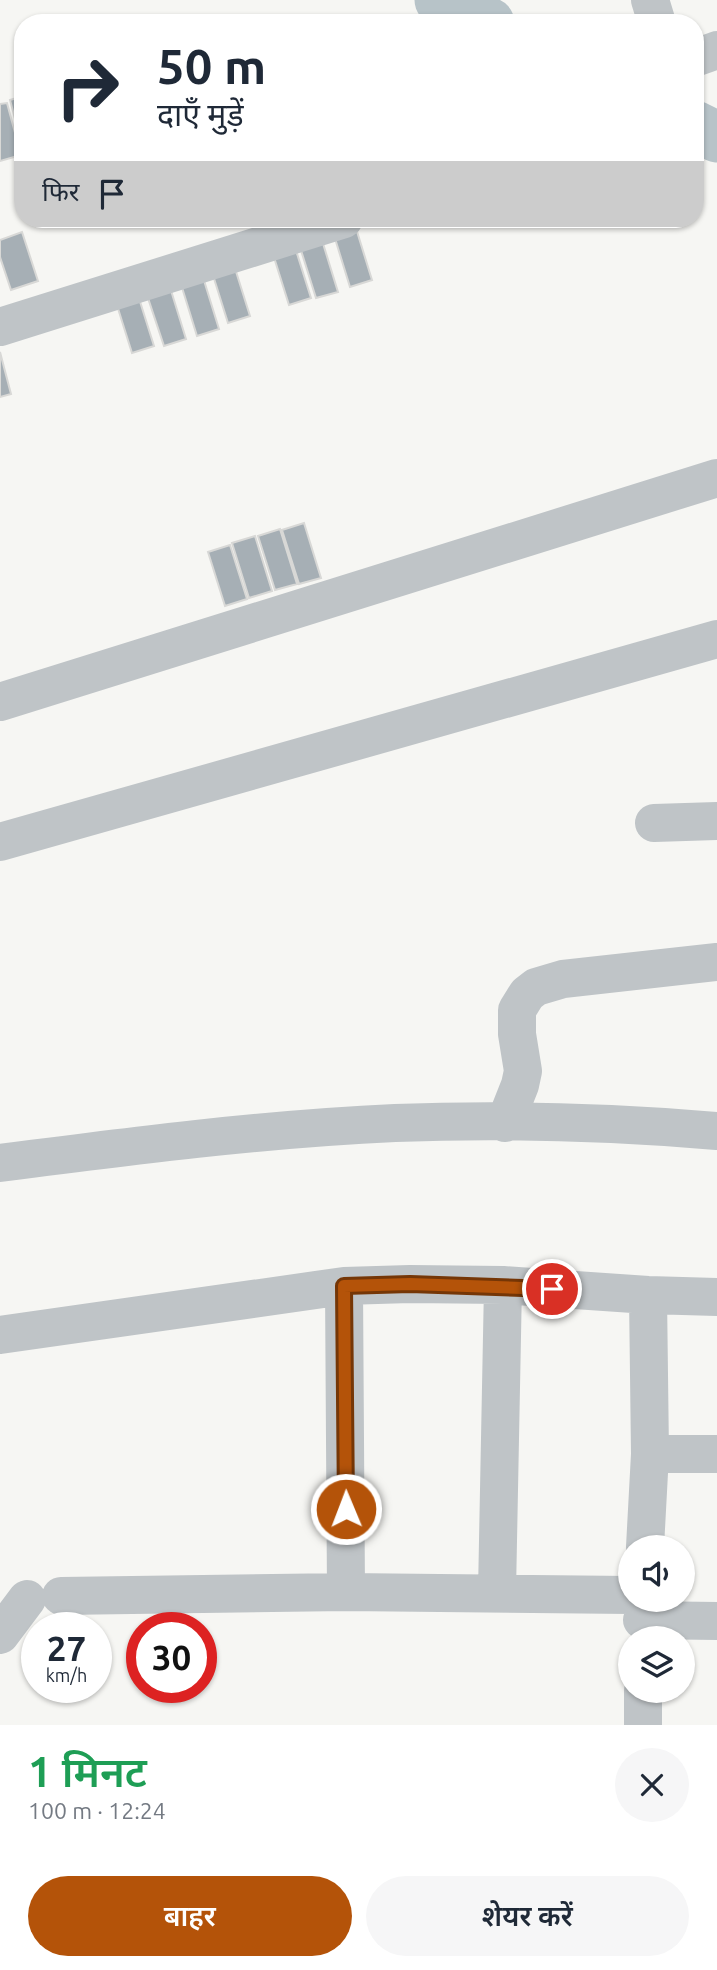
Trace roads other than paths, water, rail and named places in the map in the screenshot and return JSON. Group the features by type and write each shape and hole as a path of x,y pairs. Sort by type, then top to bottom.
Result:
{"street":[{"path":"0,327 315,228"},
{"path":"0,702 717,478"},
{"path":"0,842 717,639"},
{"path":"654,823 717,821"},
{"path":"505,1123 523,1071 516,1010 527,994 536,987 563,979 717,962"},
{"path":"0,1163 149,1144 396,1124 644,1125 717,1131"},
{"path":"344,1286 346,1592"},
{"path":"0,1335 344,1286 503,1286 648,1296 717,1297"},
{"path":"496,1592 503,1286"},
{"path":"646,1535 650,1454 648,1296"},
{"path":"650,1454 717,1454"},
{"path":"0,1636 44,1597 496,1592 639,1613 717,1621"},
{"path":"643,1703 643,1725"}],"waterway":[{"path":"440,0 470,14"},
{"path":"704,130 717,137"}]}
